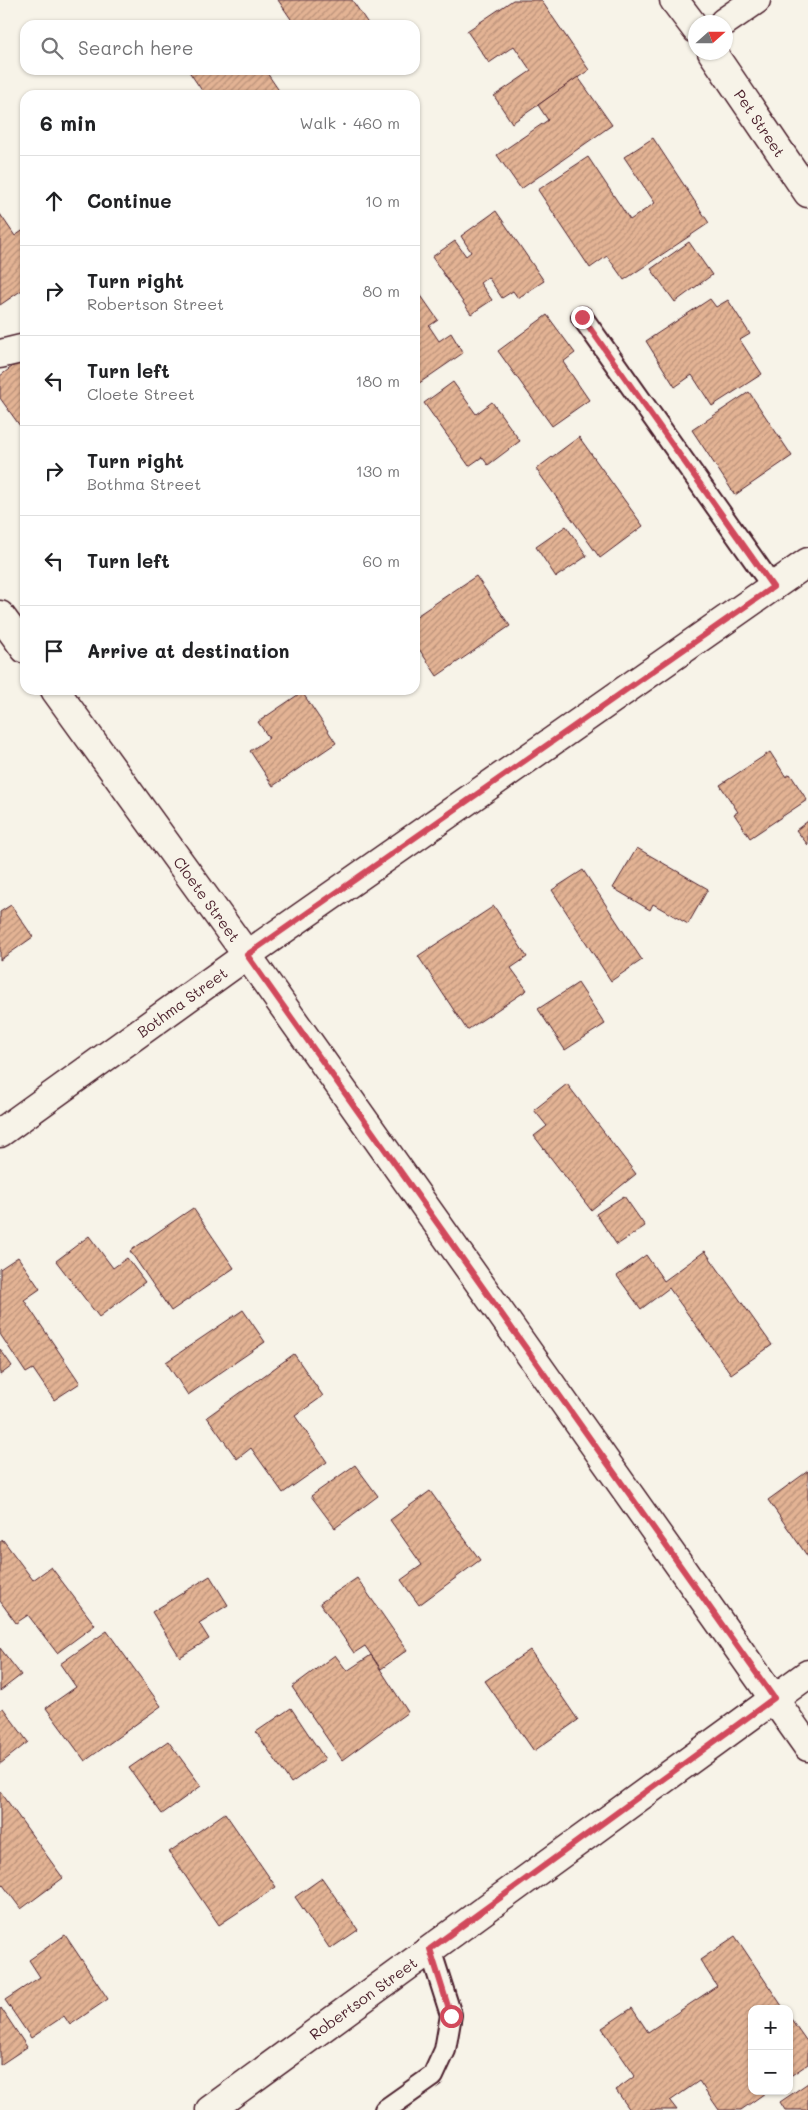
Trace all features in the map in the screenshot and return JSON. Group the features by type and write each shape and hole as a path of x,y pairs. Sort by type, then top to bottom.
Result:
{"street":[{"path":"674,0 688,18"},
{"path":"733,16 756,0"},
{"name":"Pet Street","path":"717,60 808,192"},
{"path":"0,354 20,349"},
{"name":"Bothma Street","path":"0,1133 247,955 808,562"},
{"path":"0,615 20,642"},
{"name":"Cloete Street","path":"59,695 247,955 808,1747"},
{"name":"Robertson Street","path":"210,2110 808,1674"}],"lane":[{"path":"582,317 773,587"},
{"path":"385,2110 433,2076 445,2050 451,2016 430,1949"}],"building":[{"path":"278,0 352,0 366,20 337,20 292,20"},
{"path":"513,0 541,0 589,70 512,123 494,96 531,71 514,46 489,63 467,31"},
{"path":"191,75 268,75 279,90 202,90"},
{"path":"578,77 612,125 521,189 497,155 548,120 538,105"},
{"path":"653,138 709,223 624,280 607,256 590,268 538,190 588,157 630,220 655,203 624,157"},
{"path":"496,211 544,281 518,298 513,291 502,298 488,277 480,283 492,300 471,314 432,257 455,241 466,256 471,252 461,236"},
{"path":"0,214 15,236 20,232 20,291 0,305"},
{"path":"689,242 712,275 675,302 651,269"},
{"path":"420,294 438,320 429,326 439,341 451,333 463,353 420,383"},
{"path":"710,299 716,307 728,300 750,334 740,340 762,374 712,406 692,375 675,387 646,341"},
{"path":"547,315 575,353 563,362 589,400 552,426 498,351"},
{"path":"20,361 20,426 0,398 0,376"},
{"path":"453,382 476,414 492,402 520,441 488,465 482,457 469,466 424,403"},
{"path":"749,392 792,456 735,495 692,430"},
{"path":"579,437 643,526 600,558 536,469"},
{"path":"566,526 587,556 556,577 536,547"},
{"path":"476,576 510,626 437,676 420,650 420,614"},
{"path":"298,695 304,695 336,743 273,786 250,751 269,738 258,722"},
{"path":"770,752 786,777 790,774 807,800 750,838 734,814 738,812 720,785"},
{"path":"808,821 808,845 796,830"},
{"path":"637,848 708,889 688,924 653,904 650,910 613,888"},
{"path":"583,870 642,960 611,981 552,890"},
{"path":"11,905 33,937 0,960 0,912"},
{"path":"494,906 527,957 511,968 527,990 467,1030 418,956"},
{"path":"578,983 605,1024 565,1050 538,1009"},
{"path":"567,1084 636,1174 591,1210 534,1136 547,1126 534,1110"},
{"path":"624,1196 645,1226 617,1245 596,1214"},
{"path":"193,1208 234,1268 171,1311 130,1251"},
{"path":"89,1236 113,1268 127,1258 145,1282 99,1317 56,1261"},
{"path":"705,1251 772,1345 731,1374 669,1288 641,1309 617,1276 646,1255 664,1281"},
{"path":"18,1257 40,1289 24,1300 80,1383 54,1400 33,1369 26,1373 0,1334 0,1269"},
{"path":"243,1310 265,1342 188,1395 166,1362"},
{"path":"0,1349 12,1366 0,1375"},
{"path":"294,1354 323,1396 295,1416 327,1462 283,1493 251,1448 237,1459 207,1417"},
{"path":"355,1465 378,1496 335,1528 311,1496"},
{"path":"808,1471 808,1557 768,1500"},
{"path":"430,1491 480,1560 419,1605 401,1580 422,1565 390,1520"},
{"path":"3,1540 33,1580 51,1567 95,1625 57,1653 28,1615 16,1623 0,1601 0,1542"},
{"path":"210,1576 228,1605 199,1623 209,1639 180,1657 152,1612"},
{"path":"357,1578 407,1650 381,1669 365,1646 354,1653 320,1603"},
{"path":"107,1631 161,1706 85,1761 46,1708 76,1687 60,1664"},
{"path":"0,1648 21,1675 0,1691"},
{"path":"530,1650 578,1720 534,1751 485,1681"},
{"path":"335,1655 347,1671 371,1655 408,1712 342,1760 292,1687"},
{"path":"3,1708 28,1742 0,1764 0,1710"},
{"path":"291,1708 325,1759 291,1783 256,1732"},
{"path":"168,1741 201,1786 162,1814 129,1768"},
{"path":"0,1791 63,1878 21,1909 0,1881"},
{"path":"225,1813 276,1887 219,1925 169,1852"},
{"path":"322,1878 358,1930 330,1949 295,1897"},
{"path":"65,1935 108,1999 70,2025 64,2016 31,2038 5,2000 40,1977 29,1960"},
{"path":"735,1936 781,2005 748,2005 748,2095 762,2095 741,2110 719,2110 699,2081 670,2101 677,2110 630,2110 616,2090 635,2076 602,2028 632,2008 648,2032 717,1986 700,1960"},
{"path":"0,2009 27,2047 0,2065"},
{"path":"793,2022 808,2043 808,2064 793,2074"},
{"path":"808,2083 808,2110 785,2110 780,2102 793,2095"}],"route":[{"path":"451,2016 430,1949 774,1698 247,955 773,587 582,317"}]}
